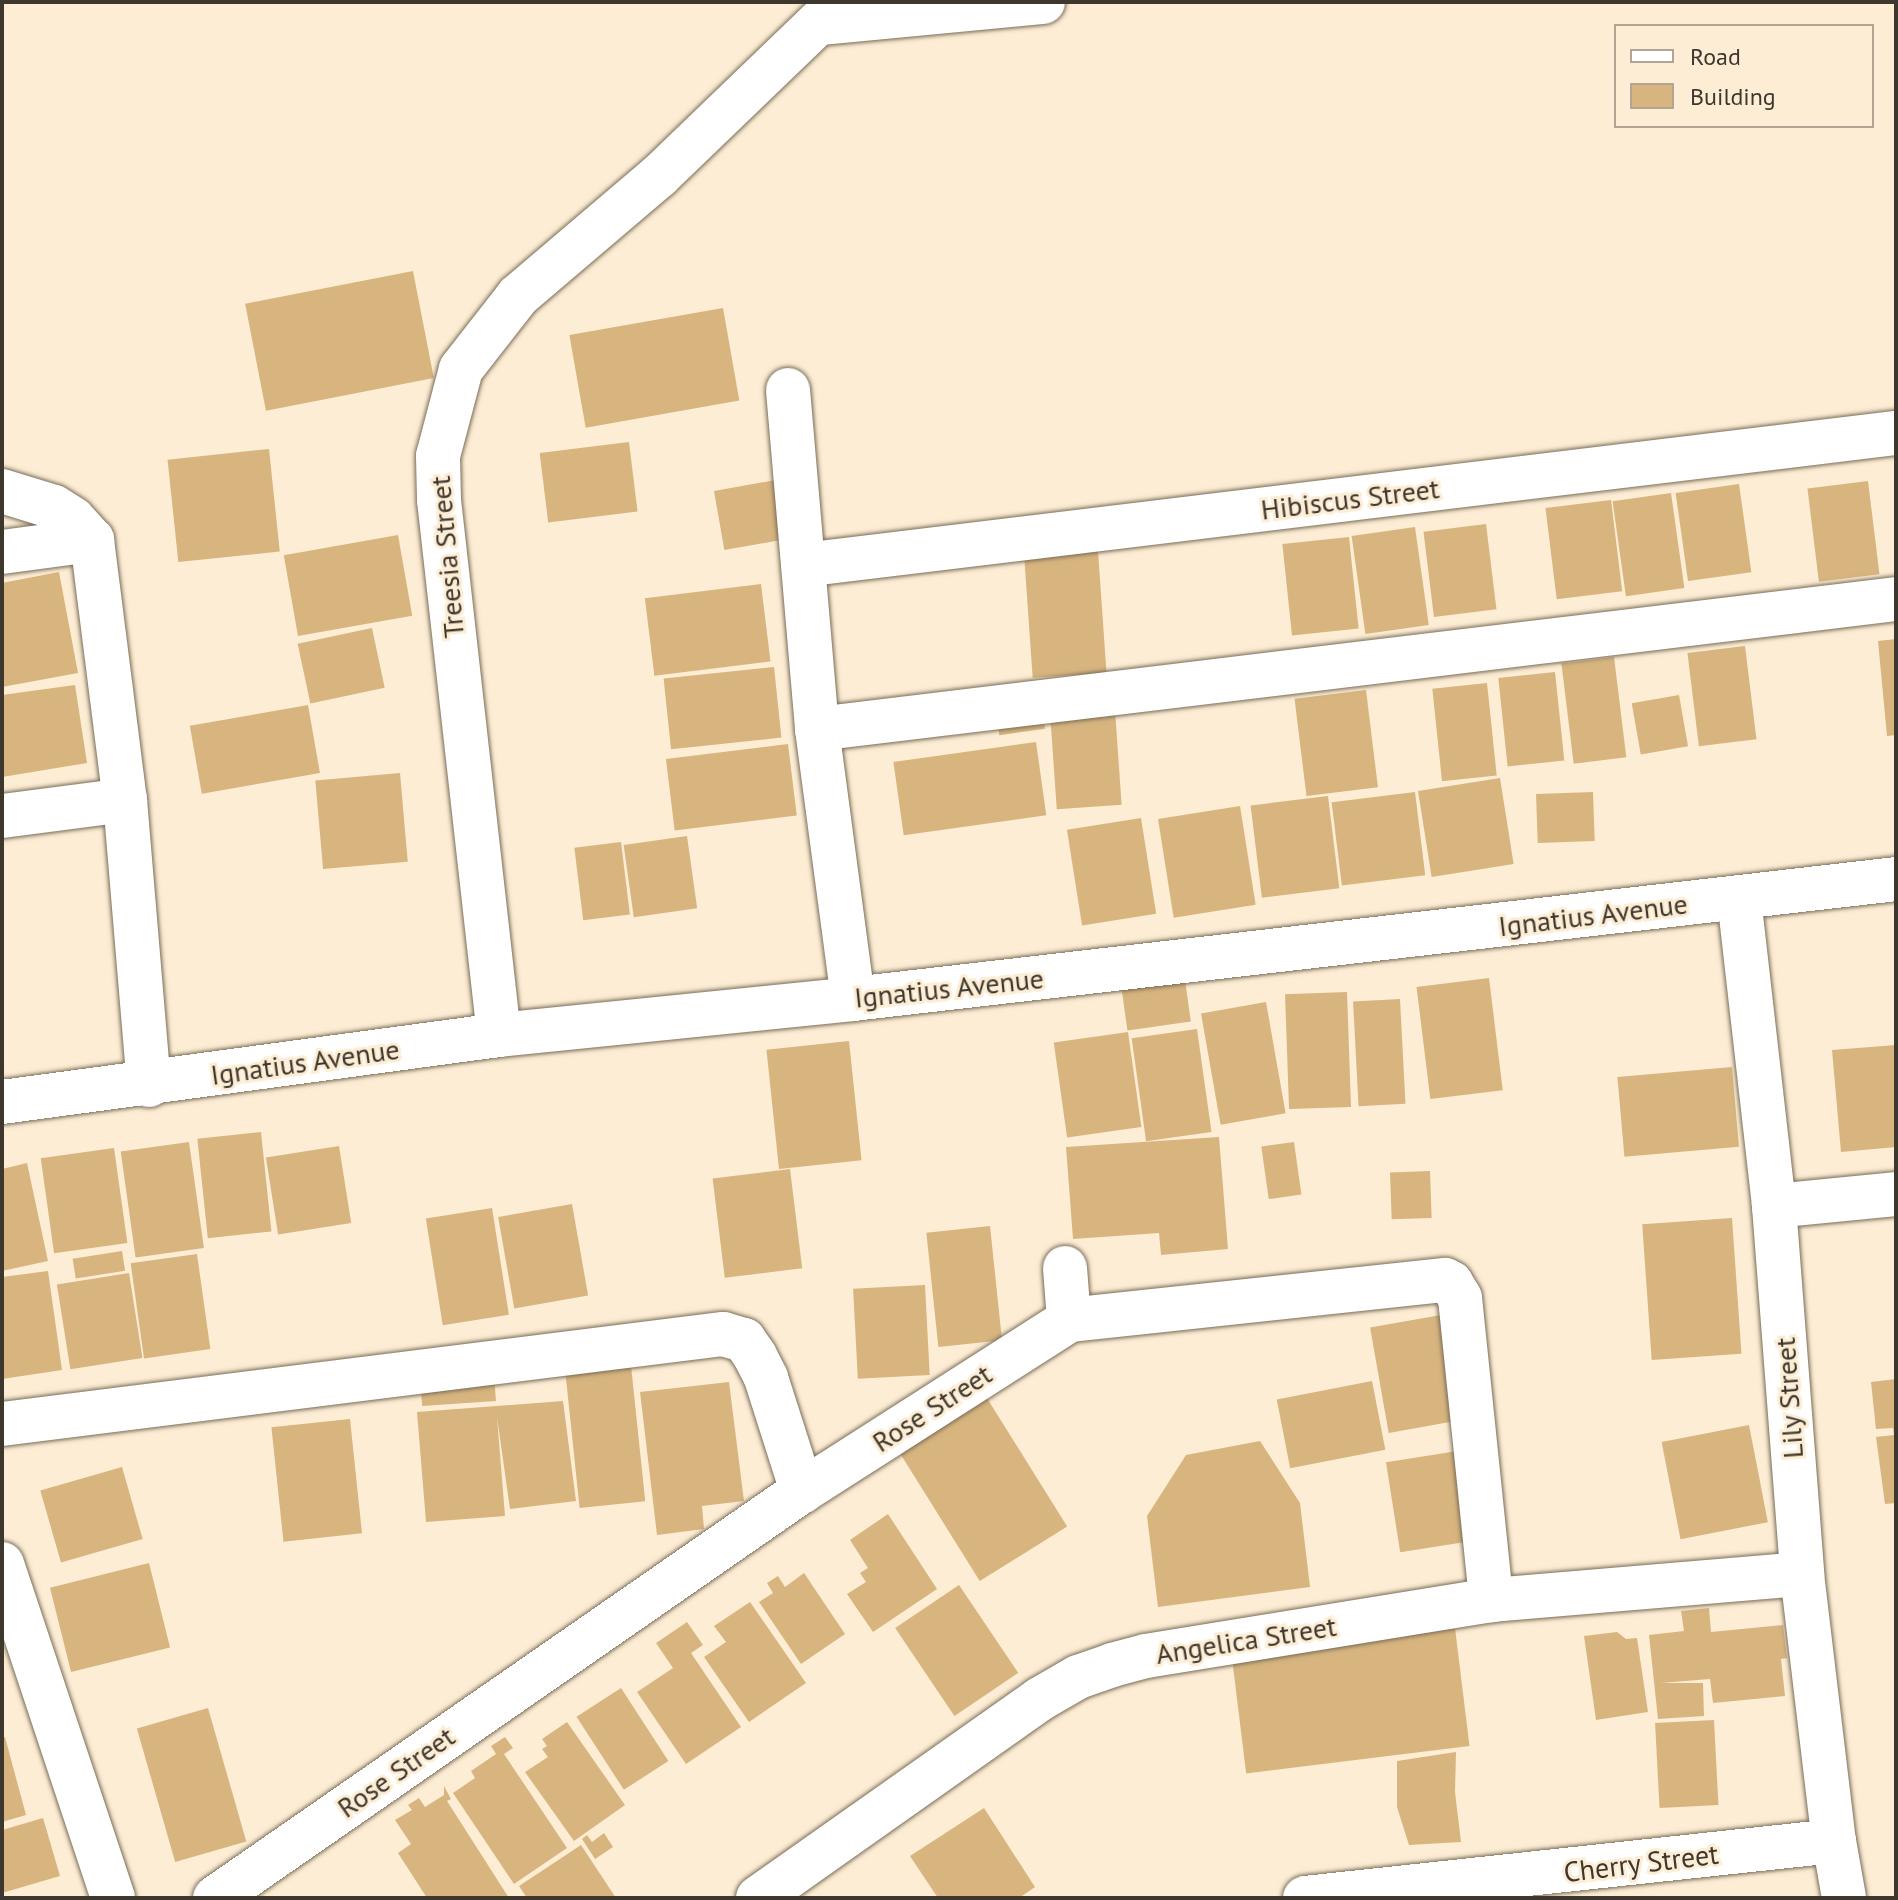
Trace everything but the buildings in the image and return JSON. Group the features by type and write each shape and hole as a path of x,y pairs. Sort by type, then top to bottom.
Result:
{"street":[{"path":"830,12 1043,2"},
{"name":"Treesia Street","path":"499,1035 439,500 438,456 461,369 518,296 659,176 830,12"},
{"path":"788,390 817,729 853,999"},
{"name":"Hibiscus Street","path":"803,565 1896,433"},
{"path":"2,491 54,507 73,519 92,540 125,800 149,1085"},
{"path":"2,552 92,540"},
{"path":"817,729 1896,599"},
{"path":"2,816 125,800"},
{"name":"Ignatius Avenue","path":"2,1102 149,1085 499,1035 853,999 1896,879"},
{"name":"Lily Street","path":"1739,898 1774,1206 1802,1574 1834,1841 1844,1898"},
{"path":"1774,1206 1896,1194"},
{"path":"1065,1268 1069,1320"},
{"name":"Rose Street","path":"215,1898 802,1491 1069,1320 1445,1280 1451,1283 1460,1298 1491,1600"},
{"path":"2,1424 723,1334 744,1340 755,1356 766,1378 802,1491"},
{"path":"2,1564 113,1898"},
{"name":"Angelica Street","path":"758,1898 1040,1699 1078,1677 1146,1656 1491,1600 1802,1574"},
{"name":"Cherry Street","path":"1319,1897 1542,1886 1834,1841"}]}
